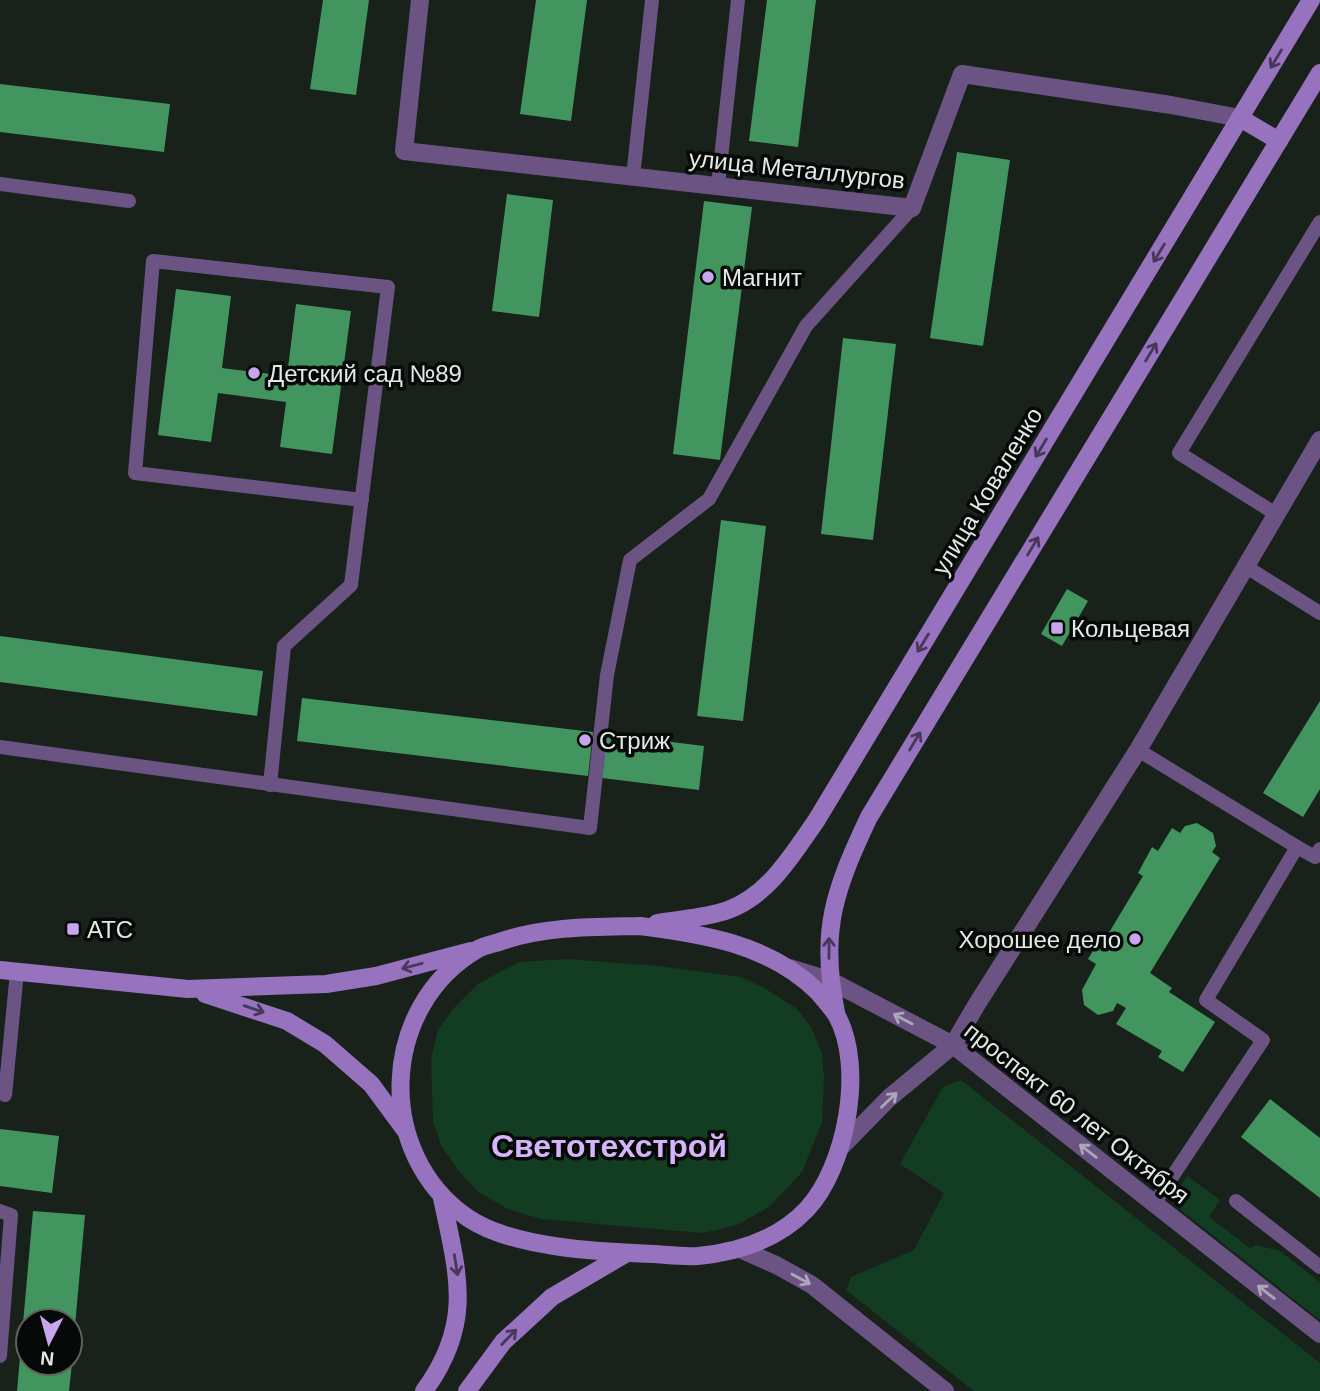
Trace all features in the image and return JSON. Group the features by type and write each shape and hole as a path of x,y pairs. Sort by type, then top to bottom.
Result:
{"main road":[{"name":"улица Коваленко","path":"640,926 728,910 759,893 782,869 816,821 1311,0"},
{"path":"188,989 287,1021 326,1044 371,1084 405,1131 417,1161 442,1198 471,1220 508,1235 559,1247 695,1256 740,1249 779,1232 808,1208 828,1178 840,1148 848,1113 850,1072 845,1039 836,1016 829,980 829,936 835,899 869,817 1320,73"},
{"name":"улица Металлургов","path":"1240,118 1279,141"},
{"path":"9,971 188,989 326,984 376,976 527,933 583,927 640,926 696,933 743,945 783,966 816,990 836,1016"},
{"path":"405,1131 400,1091 404,1052 412,1020 427,993 478,949"},
{"path":"424,1391 449,1351 457,1323 458,1273 442,1198"},
{"path":"467,1391 503,1342 552,1297 627,1253"}],"street":[{"name":"улица Металлургов","path":"421,0 404,151 912,208 962,74 1171,104 1240,118"},
{"path":"840,1148 889,1098 953,1045 1138,750 1320,440"},
{"name":"проспект 60 лет Октября","path":"783,966 829,980 953,1045 1320,1334"},
{"path":"740,1249 813,1285 945,1391"}],"lane":[{"path":"633,177 652,0"},
{"path":"718,186 738,0"},
{"path":"0,184 129,201"},
{"path":"0,747 590,828 607,675 630,560 709,499 806,326 912,208"},
{"path":"1276,513 1178,453 1320,222"},
{"path":"270,786 284,646 351,585 362,499 388,287 153,261 135,473 362,499"},
{"path":"1245,566 1320,614"},
{"path":"1138,750 1315,857 1320,849"},
{"path":"1154,1204 1263,1040 1206,1000 1297,847"},
{"path":"5,1095 9,971"},
{"path":"1236,1201 1320,1266"},
{"path":"0,1212 11,1215 0,1356"}],"green space":[{"path":"568,959 658,966 741,977 797,1009 811,1027 822,1054 822,1122 802,1172 769,1207 737,1225 703,1233 541,1219 508,1209 477,1191 458,1170 441,1145 433,1121 431,1059 438,1030 453,1009 478,984 519,962"},
{"path":"961,1080 1320,1363 1320,1391 974,1391 846,1290 851,1277 914,1250 944,1193 900,1164 943,1087"},
{"path":"1187,1176 1220,1200 1209,1217 1250,1248 1256,1245 1280,1251 1320,1282 1320,1320 1181,1210 1176,1194"}],"building":[{"path":"323,0 369,0 356,95 310,89"},
{"path":"536,0 587,0 571,121 520,114"},
{"path":"767,0 816,0 798,147 749,141"},
{"path":"0,84 170,104 164,152 0,132"},
{"path":"957,152 1010,160 983,346 930,338"},
{"path":"507,194 553,200 539,317 492,311"},
{"path":"704,201 752,207 720,460 673,454"},
{"path":"176,289 231,296 222,368 287,376 296,304 351,311 332,454 280,447 286,402 218,393 211,442 158,435"},
{"path":"843,338 896,344 873,540 821,534"},
{"path":"721,520 766,526 743,721 697,716"},
{"path":"1067,589 1088,601 1062,646 1041,634"},
{"path":"0,636 263,671 257,716 0,682"},
{"path":"302,698 593,732 588,776 297,741"},
{"path":"1320,701 1320,789 1303,817 1263,793"},
{"path":"607,734 704,746 699,790 602,778"},
{"path":"1197,823 1213,833 1216,846 1212,852 1220,858 1150,973 1172,988 1169,992 1215,1022 1183,1072 1158,1057 1162,1051 1116,1024 1126,1008 1117,1003 1113,1011 1098,1015 1084,1005 1082,990 1096,964 1088,959 1102,936 1107,936 1143,876 1138,873 1152,847 1158,851 1172,828 1180,833 1185,826"},
{"path":"1270,1099 1320,1138 1320,1198 1241,1137"},
{"path":"0,1129 59,1136 52,1193 0,1186"},
{"path":"33,1211 85,1215 77,1307 24,1307"},
{"path":"18,1377 70,1377 69,1391 17,1391"}],"place":[{"name":"Магнит","path":"708,277"},
{"name":"Детский сад №89","path":"254,373"},
{"name":"Кольцевая","path":"1057,628"},
{"name":"Стриж","path":"585,740"},
{"name":"АТС","path":"73,929"},
{"name":"Хорошее дело","path":"1135,939"}],"district":[{"name":"Светотехстрой","path":"609,1146"}]}
